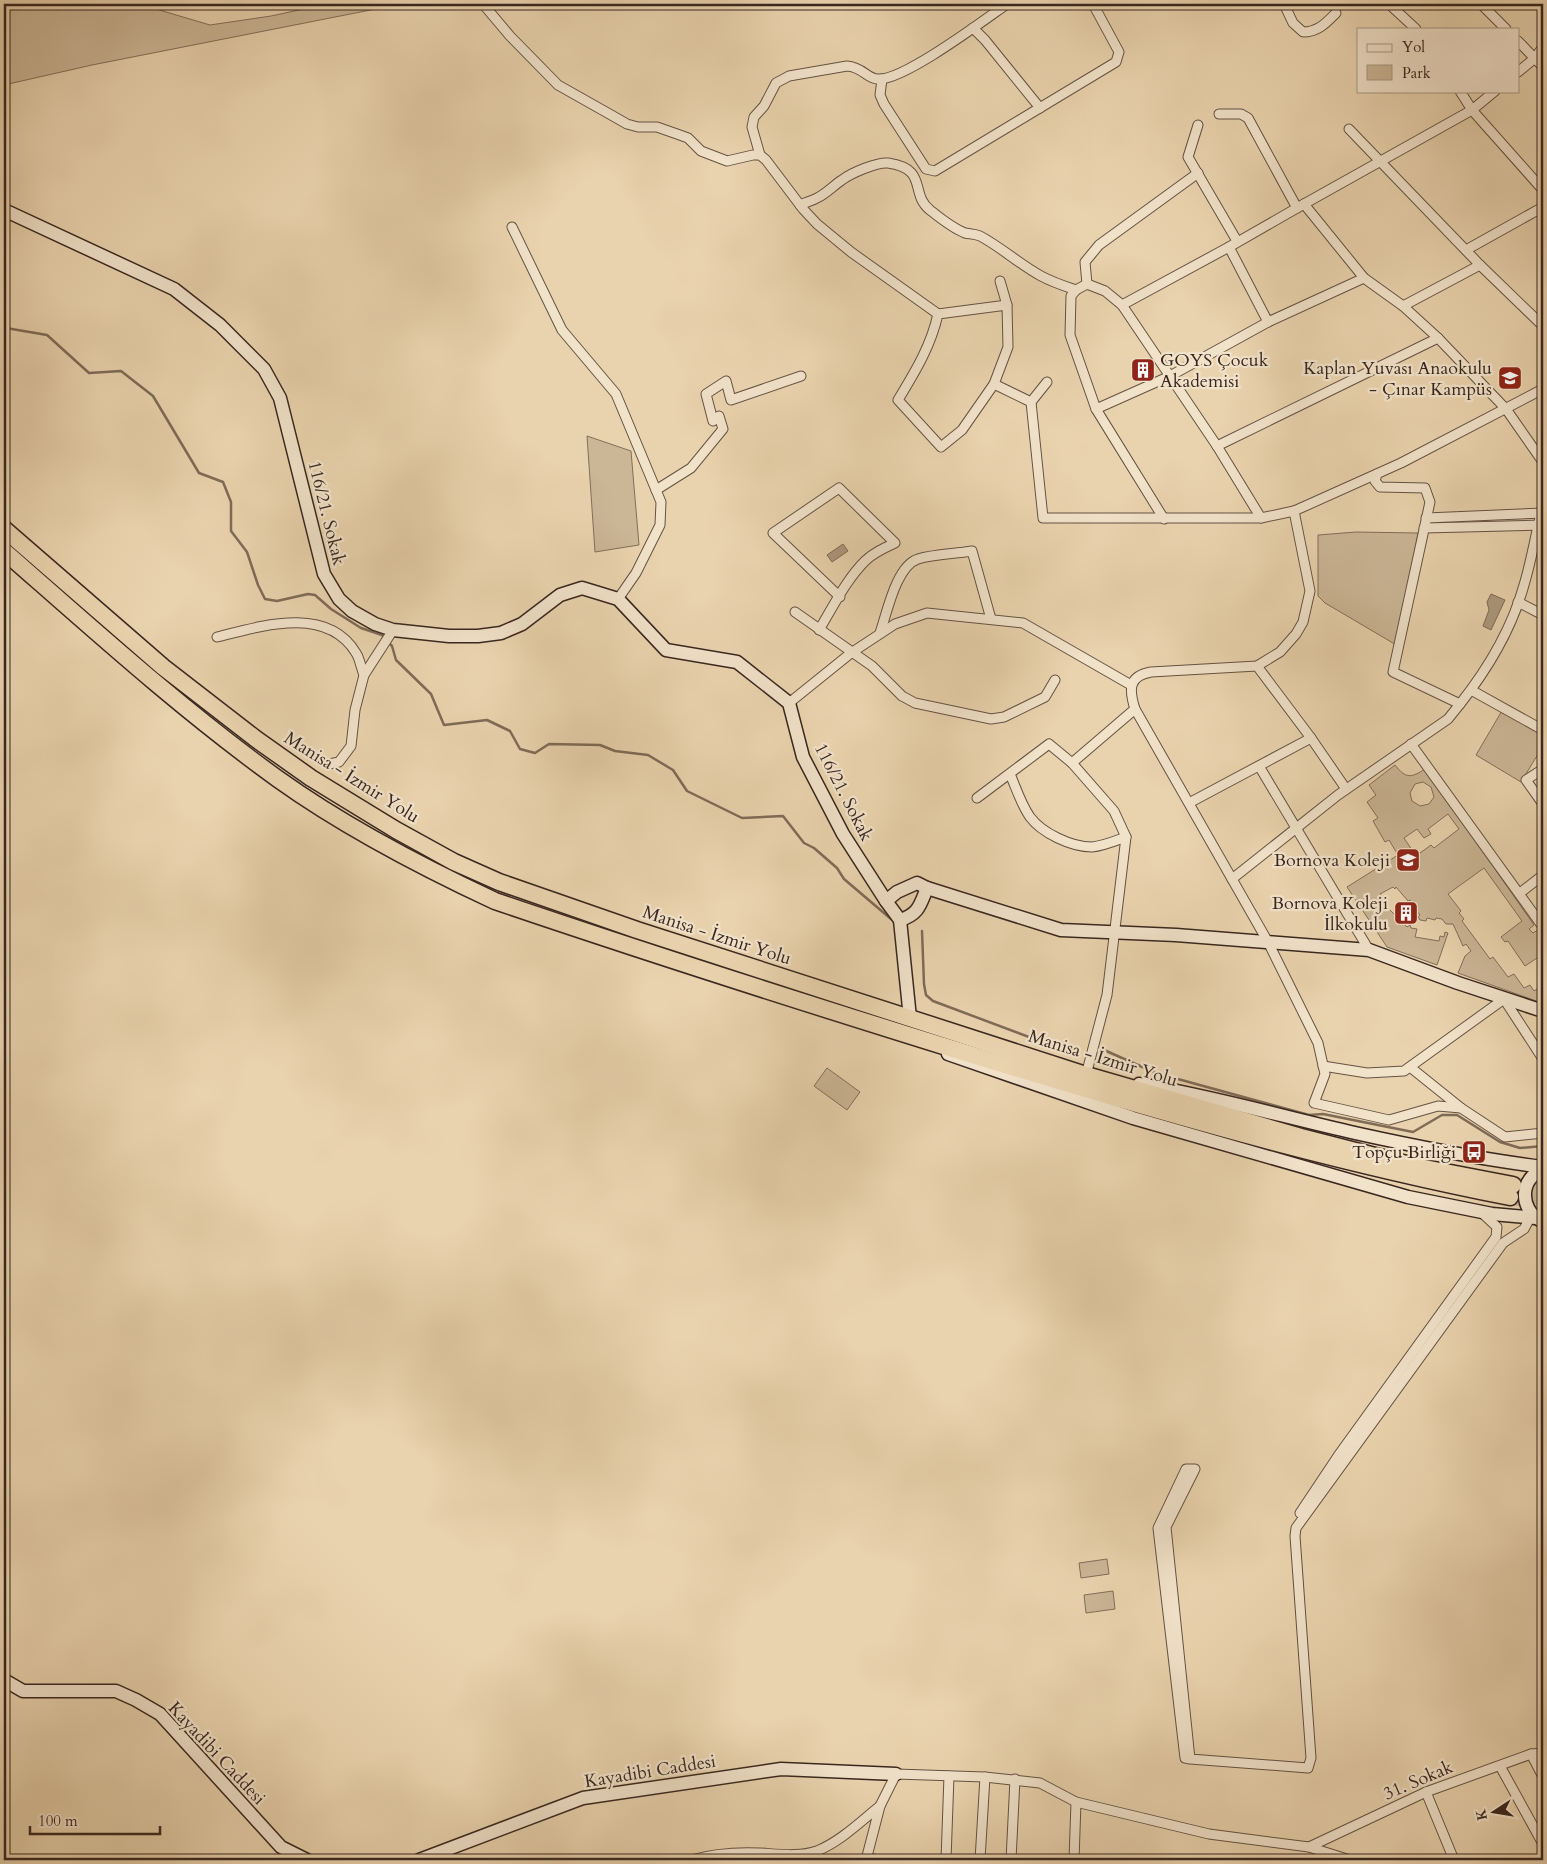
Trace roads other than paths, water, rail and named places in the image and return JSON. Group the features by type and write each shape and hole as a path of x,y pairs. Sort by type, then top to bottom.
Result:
{"highway":[{"name":"Manisa - İzmir Yolu","path":"4,529 163,667 225,717 311,778 396,830 454,862 499,882 628,927 1089,1076 1283,1132 1512,1191 1394,1172 1198,1122 903,1034 495,901 438,875 386,847 279,780 209,728 4,551"}],"street":[{"path":"483,4 510,36 558,85 620,120 638,127 657,127 688,138 701,151 727,161 753,155 760,156 766,160 817,224 851,252 938,314 1007,305"},
{"path":"760,156 752,127 754,117 764,106 776,83 781,79 847,66 856,67 870,77 882,79 891,77 908,69 1007,4"},
{"path":"882,79 880,95 884,104 926,170 935,171 1116,62 1119,52 1093,4"},
{"path":"1284,4 1293,23 1303,32 1312,32 1324,25 1336,13"},
{"path":"1389,4 1415,28"},
{"path":"1481,4 1505,28"},
{"path":"973,28 1040,108"},
{"path":"1520,43 1543,67"},
{"path":"1520,70 1535,58 1543,47"},
{"path":"1461,92 1472,110 1543,190"},
{"path":"1122,305 1472,110 1494,92"},
{"path":"1219,114 1241,114 1248,118 1300,206 1364,278 1403,306 1438,338 1506,409 1543,462"},
{"path":"1198,125 1188,156 1237,241"},
{"path":"1348,129 1480,265 1543,326"},
{"path":"800,205 818,198 844,178 866,168 881,164 900,167 910,171 916,177 921,200 928,208 949,224 966,233 978,235 1040,276 1076,290"},
{"path":"1087,284 1085,262 1099,244 1198,174"},
{"path":"1466,250 1543,207"},
{"name":"116/21. Sokak","path":"4,210 174,289 220,325 264,369 280,398 324,574 339,599 352,611 375,624 393,630 449,636 478,636 501,633 522,624 560,595 582,588 618,599 666,650 737,662 789,702 803,757 843,834 900,920"},
{"path":"512,227 562,330 616,394 661,502 660,525 636,573 618,599"},
{"path":"1229,247 1268,322"},
{"path":"1403,306 1480,265"},
{"path":"1096,409 1170,376 1268,322 1364,278"},
{"path":"938,314 934,332 920,365 898,400 941,447 962,430 994,384 1008,348 1007,305 1000,281"},
{"path":"1087,284 1076,290 1071,296 1070,335 1096,409 1164,519"},
{"path":"1087,284 1104,291 1122,305 1218,446 1261,518"},
{"path":"1218,446 1438,338"},
{"path":"656,490 691,468 723,429 719,416 713,421 706,394 726,381 731,400 800,376"},
{"path":"1047,382 1031,402 1043,518 1261,518 1294,511 1377,474 1543,389"},
{"path":"994,384 1031,402"},
{"path":"1377,474 1375,481 1380,487 1425,488 1430,502 1394,672 1460,704"},
{"path":"819,630 840,598 852,577 865,561 876,552 895,543 839,488 773,533 840,598"},
{"path":"1294,511 1310,589 1303,622 1296,634 1280,652 1257,666 1151,672 1138,676 1132,685 1131,694 1135,709 1268,942 1318,1043 1325,1074 1314,1102 1389,1120 1438,1106 1461,1108"},
{"path":"1232,879 1346,790 1448,719 1478,681 1510,624 1524,586 1541,525 1542,514 1426,518"},
{"path":"1424,528 1541,525"},
{"path":"880,634 898,579 906,566 916,559 972,551 991,619"},
{"path":"1518,602 1543,615"},
{"path":"795,612 872,666 902,696 916,703 991,719 1004,717 1045,697 1055,680"},
{"path":"789,702 851,653 895,624 927,613 1024,623 1132,685"},
{"path":"217,637 253,628 293,622 316,625 330,629 343,636 357,653 364,674"},
{"path":"329,764 339,762 351,746 355,710 364,674 393,630"},
{"path":"1257,666 1311,738 1346,790"},
{"path":"1471,690 1543,730"},
{"path":"1072,763 1135,709"},
{"path":"1189,803 1311,738"},
{"path":"977,798 1049,744 1072,763 1114,811 1126,837 1107,995 1089,1076 1156,1087 1479,1159 1543,1168"},
{"path":"1411,744 1543,927"},
{"path":"1259,766 1369,950"},
{"path":"1543,768 1526,780 1543,804"},
{"path":"1010,774 1030,817 1039,826 1060,839 1092,847 1126,837"},
{"path":"1520,894 1543,875"},
{"path":"886,901 897,892 917,883 927,888 1061,930 1114,931 1369,950 1504,999 1543,1011"},
{"path":"910,1018 900,920 911,916 920,907 927,888"},
{"path":"1504,999 1543,1059"},
{"path":"1323,1066 1366,1073 1404,1071 1504,999"},
{"path":"903,1034 959,1059 1133,1118 1408,1197 1481,1212 1539,1220"},
{"path":"1410,1067 1461,1108 1505,1137 1543,1133"},
{"path":"1539,1220 1528,1208 1525,1200 1525,1191 1533,1176 1543,1168"},
{"path":"1190,1756 1166,1528 1195,1469 1186,1469 1158,1528 1185,1758 1190,1756 1302,1763 1306,1758 1292,1535 1294,1522 1338,1456 1496,1237 1497,1227 1481,1212"},
{"path":"1190,1756 1308,1768 1311,1758 1295,1536 1296,1528 1503,1243 1539,1220"},
{"name":"Kayadibi Caddesi","path":"4,1680 23,1691 116,1691 160,1714 281,1847 307,1860"},
{"name":"31. Sokak","path":"1309,1847 1426,1792 1531,1754 1543,1753"},
{"path":"1531,1754 1543,1778"},
{"path":"1500,1766 1543,1844"},
{"name":"Kayadibi Caddesi","path":"419,1860 583,1798 781,1769 896,1774"},
{"path":"880,1860 866,1859 880,1806 896,1774 985,1777 1040,1783 1076,1802 1209,1834 1309,1847 1350,1860"},
{"path":"946,1860 949,1776"},
{"path":"980,1860 985,1777"},
{"path":"1011,1860 1015,1779"},
{"path":"1426,1792 1454,1860"},
{"path":"1074,1860 1076,1802"},
{"path":"691,1860 704,1856 757,1853 791,1854 816,1851 838,1840 880,1806"}],"waterway":[{"path":"4,326 6,328 47,335 89,373 121,371 153,396 199,473 223,482 231,502 231,531 247,552 258,585 265,599 277,601 308,594 315,595 331,609 361,628 382,635 385,639"},
{"path":"388,642 392,646 396,660 431,694 444,725 487,720 510,731 520,749 535,753 549,744 600,745 615,751 648,755 673,770 687,791 742,818 783,816 804,843 814,848 837,868 844,879 891,919"},
{"path":"922,931 926,995 933,1001 1045,1043"},
{"path":"1104,1050 1156,1073 1309,1115 1323,1114 1413,1132 1442,1115 1457,1115 1500,1142 1520,1148 1543,1146"}],"tunnel":[{"path":"1513,1185 1543,1188"},
{"path":"1510,1197 1543,1201"}],"place":[{"name":"GOYS Çocuk Akademisi","path":"1143,370"},
{"name":"Kaplan Yuvası Anaokulu - Çınar Kampüs","path":"1510,378"},
{"name":"Bornova Koleji","path":"1408,860"},
{"name":"Bornova Koleji İlkokulu","path":"1406,913"},
{"name":"Topçu Birliği","path":"1474,1152"}]}
